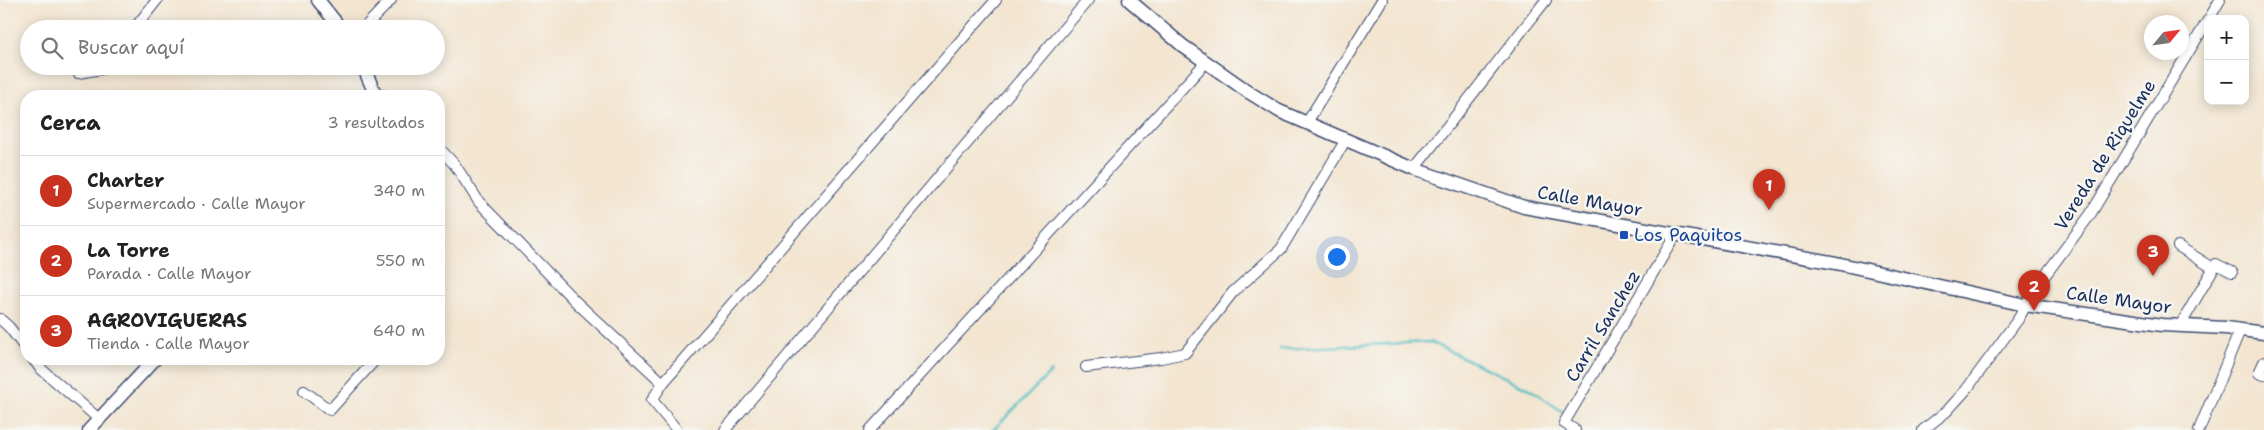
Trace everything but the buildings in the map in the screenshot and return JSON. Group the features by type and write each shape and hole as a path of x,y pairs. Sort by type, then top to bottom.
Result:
{"main road":[{"path":"318,0 334,20"},
{"name":"Calle Mayor","path":"1129,0 1171,36 1265,103 1306,124 1414,169 1535,210 1836,263 2025,305 2180,326 2264,333"},
{"path":"368,75 377,90"},
{"path":"89,430 150,365"}],"street":[{"path":"141,20 157,0"},
{"path":"372,20 392,0"},
{"path":"677,430 652,400 663,383 996,0"},
{"path":"725,430 1088,0"},
{"path":"1306,124 1382,0"},
{"path":"1414,169 1546,0"},
{"name":"Vereda de Riquelme","path":"2211,15 2220,0"},
{"name":"Vereda de Riquelme","path":"1923,430 1947,411 1966,390 2020,318 2025,305 2090,215 2204,27"},
{"path":"870,430 1206,62"},
{"path":"1086,367 1161,358 1185,353 1233,292 1281,249 1346,141"},
{"path":"445,154 455,165 479,202 576,302 663,383"},
{"name":"Carril Sanchez","path":"1575,430 1564,423 1676,234"},
{"path":"2178,246 2214,268 2216,264 2232,272"},
{"name":"Calle Mayor","path":"2180,326 2214,268"},
{"path":"0,319 9,326 20,341"},
{"path":"2199,430 2240,330"},
{"path":"2264,362 2259,373 2264,375"},
{"path":"38,365 100,420"},
{"path":"304,390 330,410 371,365"}],"waterway":[{"path":"1280,349 1430,342 1530,389 1563,412"},
{"path":"993,430 1051,372"}],"place":[{"name":"Charter","path":"1769,210"},
{"name":"Los Paquitos","path":"1624,235"},
{"name":"AGROVIGUERAS","path":"2153,276"},
{"name":"La Torre","path":"2034,311"}]}
